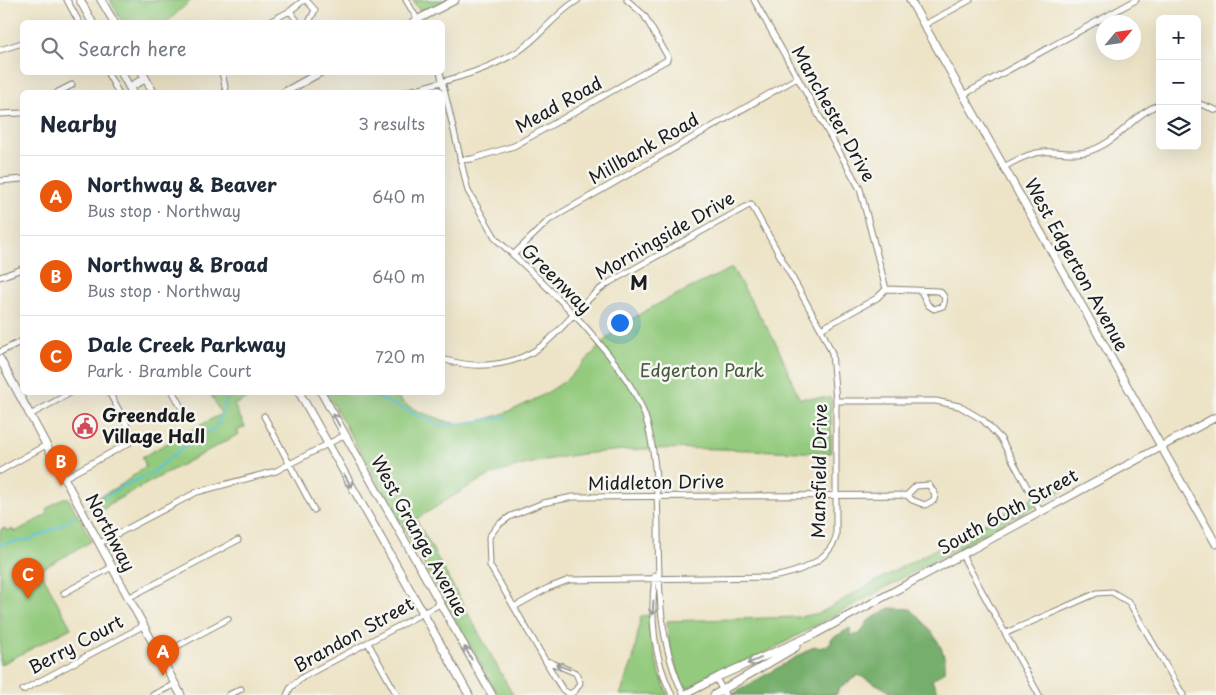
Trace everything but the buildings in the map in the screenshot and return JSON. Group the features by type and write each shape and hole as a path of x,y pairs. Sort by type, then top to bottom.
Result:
{"street":[{"path":"67,0 78,20"},
{"path":"80,0 91,20"},
{"path":"101,0 113,20"},
{"path":"273,20 290,12 305,0 315,10 310,20"},
{"path":"406,0 416,20"},
{"path":"420,20 455,0"},
{"path":"412,90 488,68 518,52 567,6 578,0"},
{"name":"Mead Road","path":"460,160 472,159 514,146 667,60 668,57 644,15 627,0"},
{"name":"Manchester Drive","path":"754,0 860,189 886,289"},
{"name":"West Edgerton Avenue","path":"910,0 1216,544"},
{"path":"924,25 970,0"},
{"path":"963,95 1136,0"},
{"path":"290,12 296,20"},
{"path":"0,50 20,44"},
{"path":"109,75 118,90"},
{"path":"123,75 131,90 143,76 152,90"},
{"path":"223,75 226,90"},
{"path":"288,90 315,75"},
{"name":"Greenway","path":"441,75 445,90"},
{"name":"Millbank Road","path":"513,255 549,220 797,78"},
{"path":"62,90 72,85"},
{"name":"Greenway","path":"445,90 468,191 483,220 496,239 573,315 603,348 629,383 648,423 655,462 656,496 657,578 652,622 654,645 662,675 672,695"},
{"path":"1201,104 1216,110"},
{"path":"1004,167 1029,154 1042,152 1085,152 1113,140 1139,117 1158,105"},
{"path":"0,114 20,112"},
{"path":"0,181 20,179"},
{"name":"Morningside Drive","path":"445,360 470,366 485,366 520,358 550,339 594,292 751,204"},
{"name":"Mansfield Drive","path":"514,606 548,588 569,580 771,577 788,575 823,557 832,548 836,537 836,401 832,354 821,329 751,204"},
{"path":"0,277 20,270"},
{"path":"821,329 876,298 886,289 904,288 920,291 939,291 944,294 946,301 944,306 934,309 928,305 920,291"},
{"path":"0,352 20,341"},
{"name":"Northway","path":"0,359 181,695"},
{"path":"30,415 67,395"},
{"path":"64,478 129,443 131,439 130,433 110,395"},
{"path":"175,395 184,413"},
{"name":"West Grange Avenue","path":"301,395 469,695"},
{"name":"West Grange Avenue","path":"323,395 492,695"},
{"path":"836,401 936,401 959,406 983,420 1001,439 1040,511"},
{"path":"264,416 314,510"},
{"name":"South 60th Street","path":"684,695 716,678 815,634 1216,417"},
{"path":"100,543 197,492 214,486 258,478 290,464 345,435"},
{"path":"0,471 46,446"},
{"path":"922,484 929,485 935,494 934,500 925,505 912,500 907,495 922,484"},
{"name":"Middleton Drive","path":"514,606 490,566 489,537 498,525 511,516 543,503 573,497 907,495"},
{"path":"128,598 238,540"},
{"path":"962,555 1039,695"},
{"path":"64,593 112,567"},
{"name":"Greenway","path":"657,578 668,656 684,695"},
{"path":"1006,632 1097,593 1112,592 1129,602 1183,695"},
{"name":"Brandon Street","path":"287,695 291,687 304,677 440,604"},
{"path":"514,606 545,660 563,690 570,694 575,691 580,683 576,673 545,660"},
{"path":"159,656 228,619"},
{"name":"Berry Court","path":"23,690 143,626"},
{"name":"South 60th Street","path":"714,695 724,693 815,634"},
{"path":"368,643 397,695"},
{"path":"716,678 724,693"},
{"path":"153,695 175,684"},
{"path":"229,695 241,689"}],"green space":[{"path":"110,0 191,0 169,20 121,20"},
{"path":"413,0 445,0 424,11 418,9"},
{"name":"Edgerton Park","path":"732,268 777,345 799,398 831,398 831,453 664,449 580,454 539,461 499,472 468,487 416,519 513,695 498,695 328,395 396,395 416,410 454,423 467,423 497,416 528,403 566,380 612,333 630,320 667,299"},
{"path":"211,395 253,395 234,405 245,427 237,431 239,434 111,503 97,515 90,502 121,485 146,466 142,457 221,414"},
{"path":"1069,478 1073,485 769,651 719,672 688,688 682,685 669,644 667,621 799,617 820,613"},
{"path":"63,498 68,498 92,541 40,570 71,628 0,665 0,530 5,528 7,531 12,529 15,532 48,514 46,509"},
{"path":"890,608 911,609 930,629 940,645 945,662 945,671 932,680 939,695 891,695 884,688 858,675 839,689 836,695 731,695 815,646 819,648 831,644 831,639 850,628 851,636 860,634 868,621"},
{"path":"649,615 655,656 668,695 620,695 633,660 641,616"}],"waterway":[{"path":"83,511 123,486 152,473 186,445 217,426 227,398 232,395"},
{"path":"372,395 442,426 507,417"},
{"path":"0,544 29,540 58,527 79,513"}],"place":[{"name":"Greendale Village Hall","path":"85,426"},
{"name":"Northway & Broad","path":"61,486"},
{"name":"Dale Creek Parkway","path":"28,599"},
{"name":"Northway & Beaver","path":"163,676"}],"district":[{"name":"M","path":"639,283"}]}
